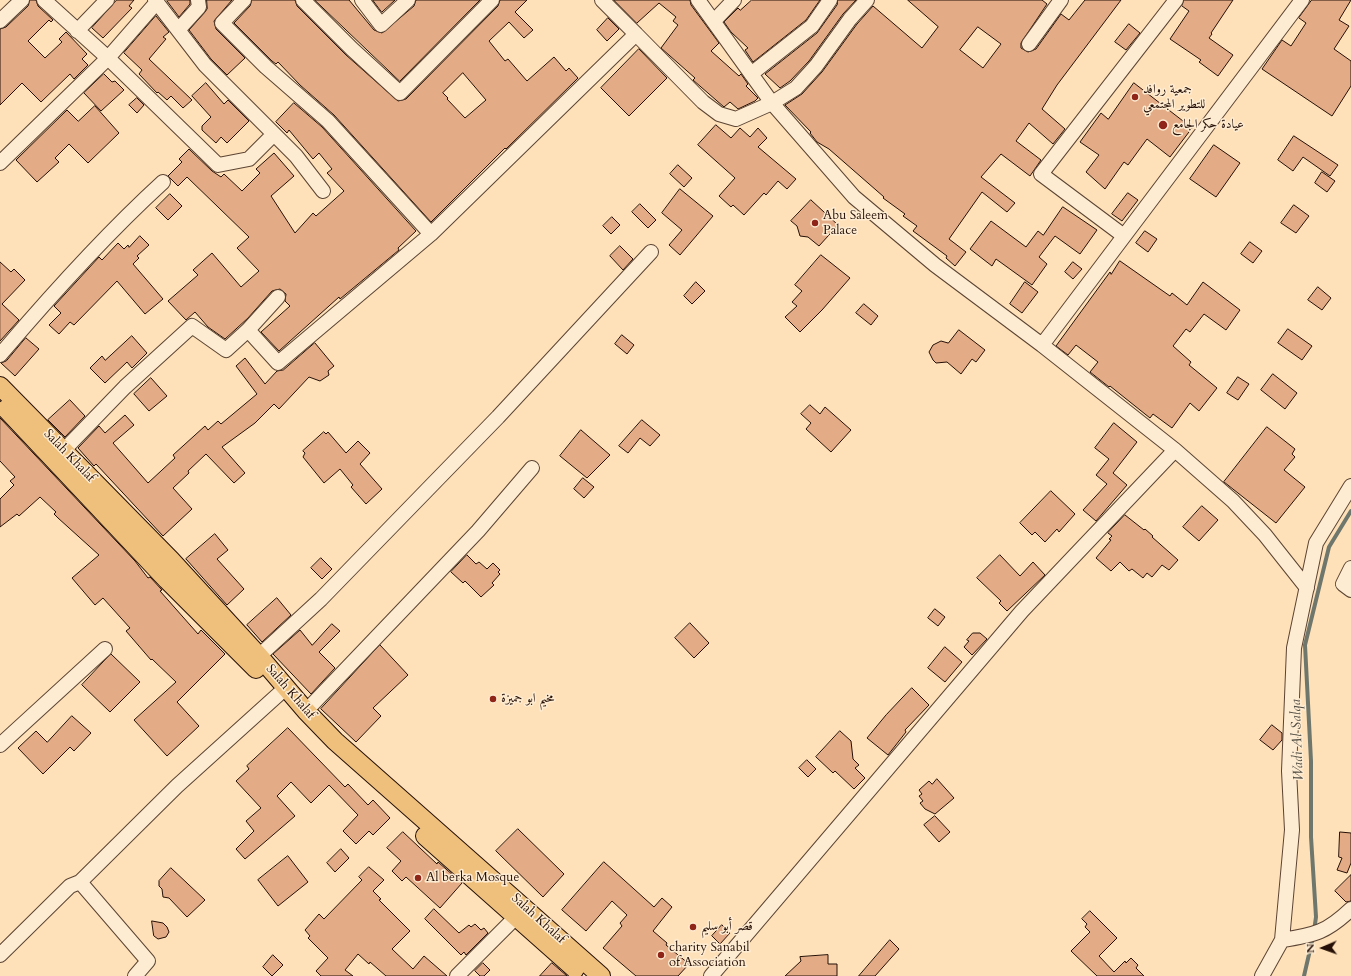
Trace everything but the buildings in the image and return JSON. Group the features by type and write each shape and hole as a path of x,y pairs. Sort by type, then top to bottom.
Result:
{"main road":[{"name":"Salah Khalaf","path":"0,386 170,560 259,656 306,711 357,761 601,976"},
{"name":"Salah Khalaf","path":"0,403 194,608 280,693 319,740 583,976"}],"street":[{"path":"0,21 22,0"},
{"path":"44,0 108,58 218,165 249,159 274,134"},
{"path":"77,31 106,0"},
{"path":"179,29 199,7 198,0"},
{"path":"244,0 222,23 266,67 328,121 431,234"},
{"path":"303,0 352,49 400,93 492,0"},
{"path":"362,0 381,25 408,0"},
{"path":"602,0 703,102 718,114 736,119 772,103 796,88 816,66 850,19 868,0"},
{"path":"698,0 772,103 854,197 935,265 1175,450 1233,502 1265,535 1307,588"},
{"path":"714,21 734,0"},
{"path":"751,74 812,26 830,0"},
{"path":"1028,44 1061,0"},
{"path":"1124,236 1041,174 1176,0"},
{"path":"1042,346 1302,0"},
{"path":"0,163 108,58 156,1 179,29 205,65 296,156 323,191"},
{"path":"248,330 278,363 431,234 636,34"},
{"path":"0,355 28,322 130,212 163,182"},
{"path":"259,656 320,599 498,418 651,252"},
{"path":"64,450 125,387 192,326 226,350 248,330 278,297"},
{"path":"710,976 1022,610 1175,450"},
{"path":"306,711 478,531 532,468"},
{"path":"1262,976 1282,940 1292,830 1289,770 1294,648 1316,543 1351,486"},
{"path":"1351,568 1343,584 1351,590"},
{"path":"0,745 105,649"},
{"path":"0,955 70,886 80,882 177,786 280,693"},
{"path":"80,882 148,961 135,976"},
{"path":"1282,940 1313,935 1337,922 1351,909"},
{"path":"457,976 516,917"}],"waterway":[{"name":"Wadi Al Salqa","path":"1314,931 1316,917 1311,837 1311,761 1305,645 1329,547 1351,511"},
{"name":"Wadi Al Salqa","path":"1304,976 1313,937"}],"place":[{"name":"جمعية روافد للتطوير المجتمعي","path":"1135,97"},
{"name":"عيادة حكر الجامع","path":"1163,125"},
{"name":"Abu Saleem Palace","path":"815,223"},
{"name":"مخيم ابو جميزة","path":"493,699"},
{"name":"Al berka Mosque","path":"418,878"},
{"name":"قصر أبو سليم","path":"693,927"},
{"name":"charity Sanabil of Association","path":"661,955"}]}
